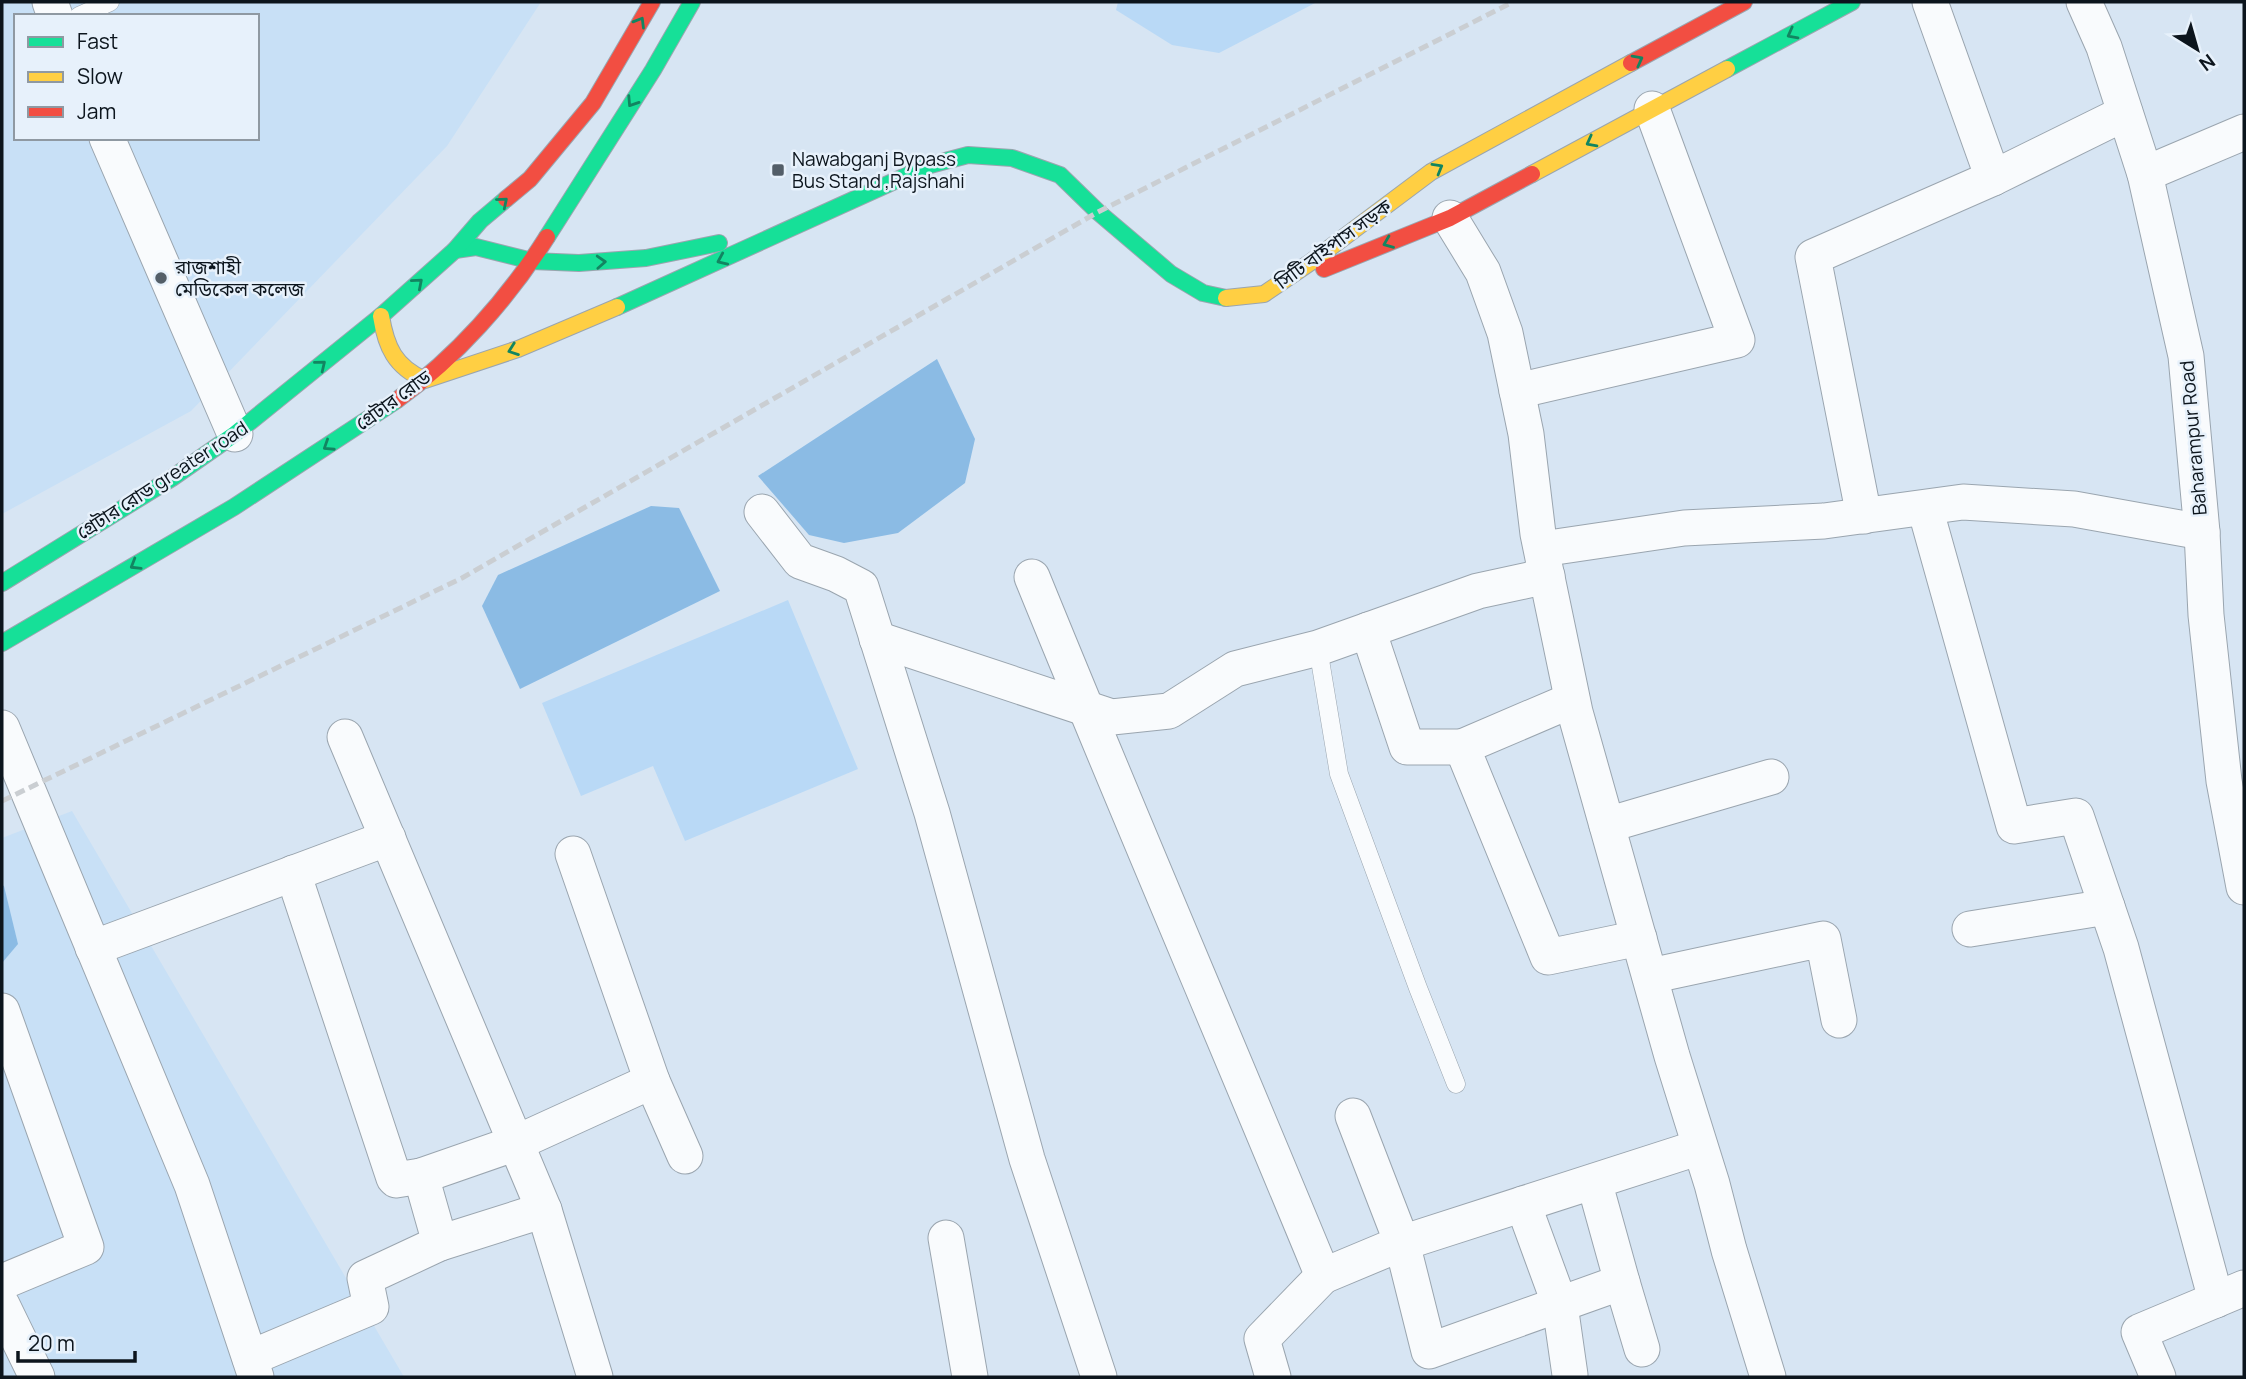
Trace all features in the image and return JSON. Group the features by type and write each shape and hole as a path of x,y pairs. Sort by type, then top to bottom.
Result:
{"main road":[{"path":"652,2 593,103 530,179 480,221 455,250 381,316 384,340 393,357 411,375 425,380 518,349 806,222"},
{"name":"গ্রেটার রোড","path":"2,643 234,507 425,380 488,316 532,261 653,70 692,2"},
{"name":"সিটি বাইপাস সড়ক","path":"806,222 930,165 968,155 1012,158 1060,175 1142,252 1203,293 1231,299 1264,294 1431,172 1744,2"},
{"path":"1264,294 1450,218 1852,2"},
{"path":"455,250 476,247 532,261 579,263 646,258 806,222"},
{"name":"গ্রেটার রোড greater road","path":"2,583 172,478 235,434 381,316"}],"street":[{"path":"1930,2 1993,178"},
{"name":"Baharampur Road","path":"2084,2 2104,47 2145,174 2186,356 2202,532 2206,615 2224,781 2244,887"},
{"path":"1517,391 1737,340 1652,109"},
{"path":"1864,516 1813,257 1993,178 2125,113"},
{"path":"2145,174 2244,132"},
{"path":"108,140 235,434"},
{"path":"1450,218 1483,272 1505,333 1526,434 1544,563 1572,699 1768,1377"},
{"path":"877,639 1112,717 1169,710 1235,669 1318,648 1478,591 1544,563 1684,528 1824,522 1963,502 2074,509 2202,532"},
{"path":"1925,508 2014,827 2076,816 2121,948 2230,1294 2139,1332 2158,1377"},
{"path":"762,512 800,561 836,574 861,587 932,813 1027,1158 1099,1377"},
{"path":"1032,577 1323,1276"},
{"path":"1368,630 1407,747 1462,747 1572,699"},
{"path":"2,729 192,1185 253,1368 371,1307 365,1278 440,1243 544,1210"},
{"path":"345,737 544,1210 595,1377"},
{"path":"1462,747 1548,957 1639,938"},
{"path":"1607,825 1771,777"},
{"path":"93,948 388,838"},
{"path":"573,854 652,1082 685,1156"},
{"path":"293,873 396,1180 421,1176 516,1143 652,1082"},
{"path":"1970,929 2107,907"},
{"path":"1650,975 1823,939 1839,1020"},
{"path":"2,1011 86,1247 2,1282"},
{"path":"1353,1116 1402,1243 1433,1364 1560,1305 1622,1282"},
{"path":"1273,1377 1262,1339 1323,1276 1402,1243 1700,1147"},
{"path":"421,1176 440,1243"},
{"path":"1594,1181 1642,1349"},
{"path":"1523,1204 1560,1305 1570,1375"},
{"path":"946,1238 962,1375"},
{"path":"2,1305 37,1377"}],"lane":[{"path":"83,14 110,2"},
{"path":"1318,648 1339,774 1456,1084"}],"shaded area":[{"name":"রাজশাহী মেডিকেল কলেজ","path":"2,2 541,2 447,146 191,411 2,514"},
{"path":"1118,2 1317,2 1219,53 1172,45 1116,10"},
{"path":"937,359 975,439 965,483 898,533 844,543 809,535 758,476"},
{"path":"651,506 679,508 720,591 520,689 482,606 498,575"},
{"path":"788,600 858,769 685,841 653,766 581,796 542,703"},
{"path":"72,811 404,1377 2,1377 2,838"},
{"path":"2,885 18,944 2,963"}],"railway":[{"path":"2,801 462,578 1098,212 1513,2"}],"traffic: fast":[{"path":"547,237 653,70 692,2"},
{"path":"1727,69 1852,2"},
{"path":"617,307 930,165 968,155 1012,158 1060,175 1098,212 1171,274 1203,293 1226,298"},
{"path":"2,583 172,478 235,434 381,316 455,250 480,221 506,199"},
{"path":"455,250 476,247 532,261 579,263 646,258 719,243"},
{"path":"2,643 234,507 397,400"}],"traffic: slow":[{"path":"1226,298 1264,294 1431,172 1631,63"},
{"path":"1532,174 1727,69"},
{"path":"381,316 394,355 406,369 425,380 518,349 617,307"}],"traffic: jam":[{"path":"506,199 530,179 593,103 652,2"},
{"path":"1631,63 1744,2"},
{"path":"1324,269 1450,218 1532,174"},
{"path":"397,400 440,365 480,326 515,283 547,237"}],"place":[{"name":"Nawabganj Bypass Bus Stand ,Rajshahi","path":"778,170"},
{"name":"রাজশাহী মেডিকেল কলেজ","path":"161,278"}]}
